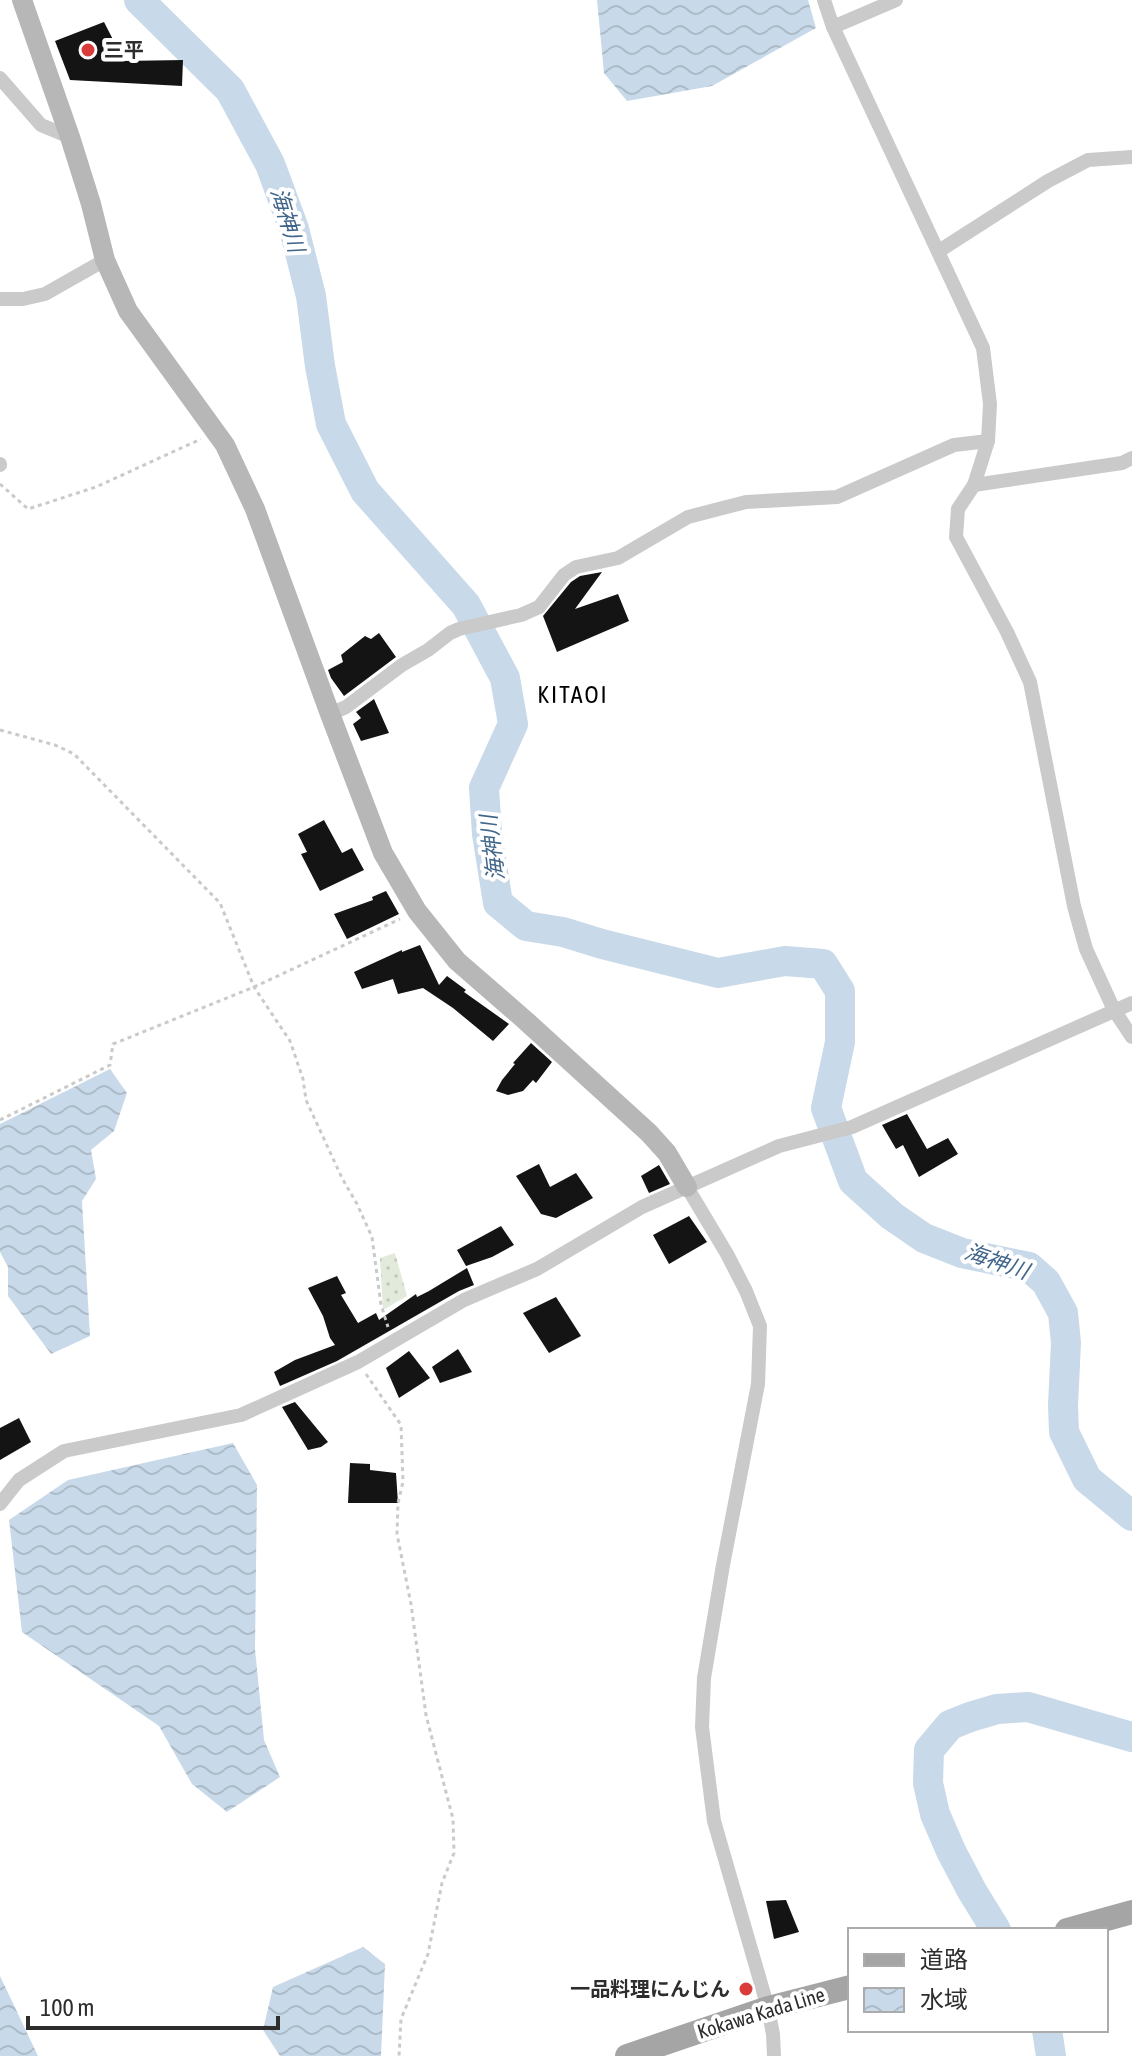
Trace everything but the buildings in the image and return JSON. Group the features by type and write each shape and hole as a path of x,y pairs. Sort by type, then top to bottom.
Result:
{"main road":[{"path":"1074,1928 1132,1912"},
{"name":"Kokawa Kada Line","path":"627,2056 768,2008 848,1988"}],"street":[{"path":"22,0 70,137 105,260 128,311 225,445 255,509 383,853 417,911 457,961 649,1133 667,1153 727,1254 760,1326 758,1384 704,1678 702,1727 714,1821 768,2008 774,2056"},
{"path":"824,0 833,27 983,348 990,404 988,441 974,485 958,509 956,537 1030,682 1074,906 1086,949 1114,1010 1132,1037"},
{"path":"833,27 896,0"},
{"path":"0,78 41,125 70,137"},
{"path":"939,251 1048,181 1088,160 1132,157"},
{"path":"0,299 23,299 45,294 105,260"},
{"path":"330,714 346,707 450,633 521,615 539,607 564,575 576,567 618,558 688,517 746,502 837,497 954,445 988,441"},
{"path":"974,485 1122,463 1132,458"},
{"path":"0,1504 19,1480 64,1451 241,1415 358,1362 464,1300 537,1269 642,1207 779,1146 852,1127 1132,1003"}],"path":[{"path":"0,484 28,509 96,487 216,432"},
{"path":"0,730 55,745 74,754 220,903 254,987 290,1041 303,1079 306,1100 372,1237 381,1305 392,1342"},
{"path":"0,1120 110,1065 113,1044 254,987 417,911"},
{"path":"358,1362 401,1425 403,1482 398,1503 397,1534 411,1604 426,1715 453,1819 454,1853 442,1883 428,1954 401,2019 399,2056"}],"green space":[{"path":"395,1253 407,1296 383,1310 380,1258"}],"water":[{"path":"597,0 808,0 816,28 712,86 627,101 604,73"},
{"path":"110,1069 127,1093 114,1131 91,1150 96,1179 82,1201 90,1336 51,1354 8,1296 8,1267 0,1252 0,1124"},
{"path":"233,1443 257,1485 255,1649 264,1740 280,1777 227,1812 192,1784 159,1726 22,1632 9,1520 68,1480"},
{"path":"363,1947 385,1964 381,2056 280,2056 263,2030 273,1987"},
{"path":"0,1976 38,2056 0,2056"}],"waterway":[{"name":"海神川","path":"139,0 230,90 270,164 294,229 311,296 331,424 365,491 466,605 505,678 513,724 484,788 487,834 498,903 526,926 563,932 718,973 785,961 823,964 840,991 840,1042 826,1108 853,1181 892,1216 924,1238 962,1253 1029,1267 1046,1282 1063,1313 1066,1343 1064,1432 1087,1479 1132,1516"},
{"name":"海神川","path":"995,1928 951,1851 935,1814 928,1783 929,1750 950,1725 997,1709 1028,1707 1132,1737"},
{"name":"海神川","path":"1047,2032 1051,2056"}],"place":[{"name":"三平","path":"88,50"},
{"name":"一品料理にんじん","path":"746,1989"}],"district":[{"name":"KITAOI","path":"573,695"}]}
